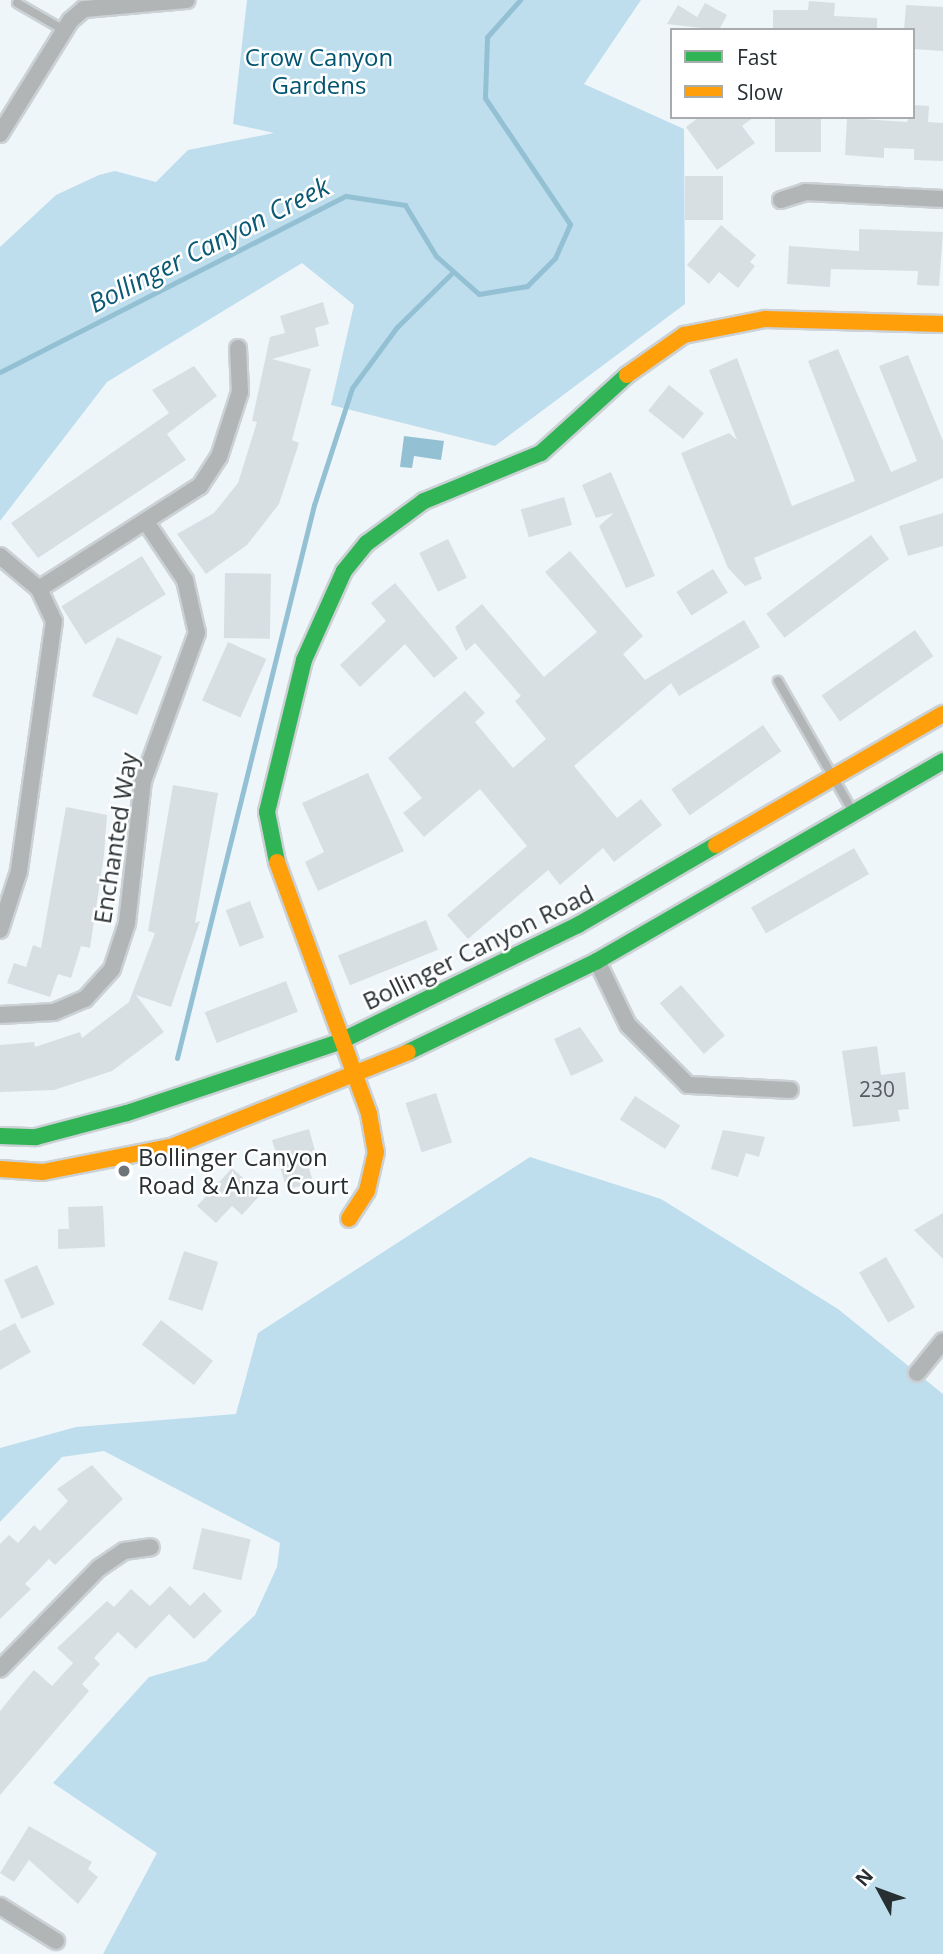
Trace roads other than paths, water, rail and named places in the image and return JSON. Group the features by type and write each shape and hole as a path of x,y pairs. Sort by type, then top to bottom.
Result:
{"main road":[{"path":"349,1219 367,1191 376,1152 355,1078 339,1042 279,871 267,812 314,629 327,598 359,552 424,501 541,453 611,386 684,335 765,319 943,324"},
{"name":"Bollinger Canyon Road","path":"0,1136 36,1137 127,1113 339,1042 578,925 943,714"},
{"path":"0,1169 43,1172 171,1147 355,1078 597,961 943,761"}],"street":[{"path":"0,134 65,30 83,9 187,0"},
{"path":"781,200 805,192 943,199"},
{"path":"39,589 200,486 219,457 240,392 238,348"},
{"name":"Enchanted Way","path":"0,1015 54,1012 85,999 112,969 127,923 143,781 197,633 185,580 146,522"},
{"path":"0,556 39,589 54,621 19,871 0,930"},
{"path":"597,961 628,1025 688,1085 790,1090"},
{"path":"917,1373 943,1341"},
{"path":"0,1669 99,1568 124,1551 151,1547"},
{"path":"0,1906 56,1941"}],"lane":[{"path":"17,3 65,30"},
{"path":"778,681 853,812"}],"waterway":[{"name":"Bollinger Canyon Creek","path":"0,372 346,196 405,205 436,256 479,294 527,286 555,258 570,224 485,98 487,37 520,0"},
{"path":"177,1058 314,505 352,388 397,327 452,273"}],"place":[{"name":"Bollinger Canyon Road & Anza Court","path":"124,1171"}],"park label":[{"name":"Crow Canyon Gardens","path":"319,71"}]}
